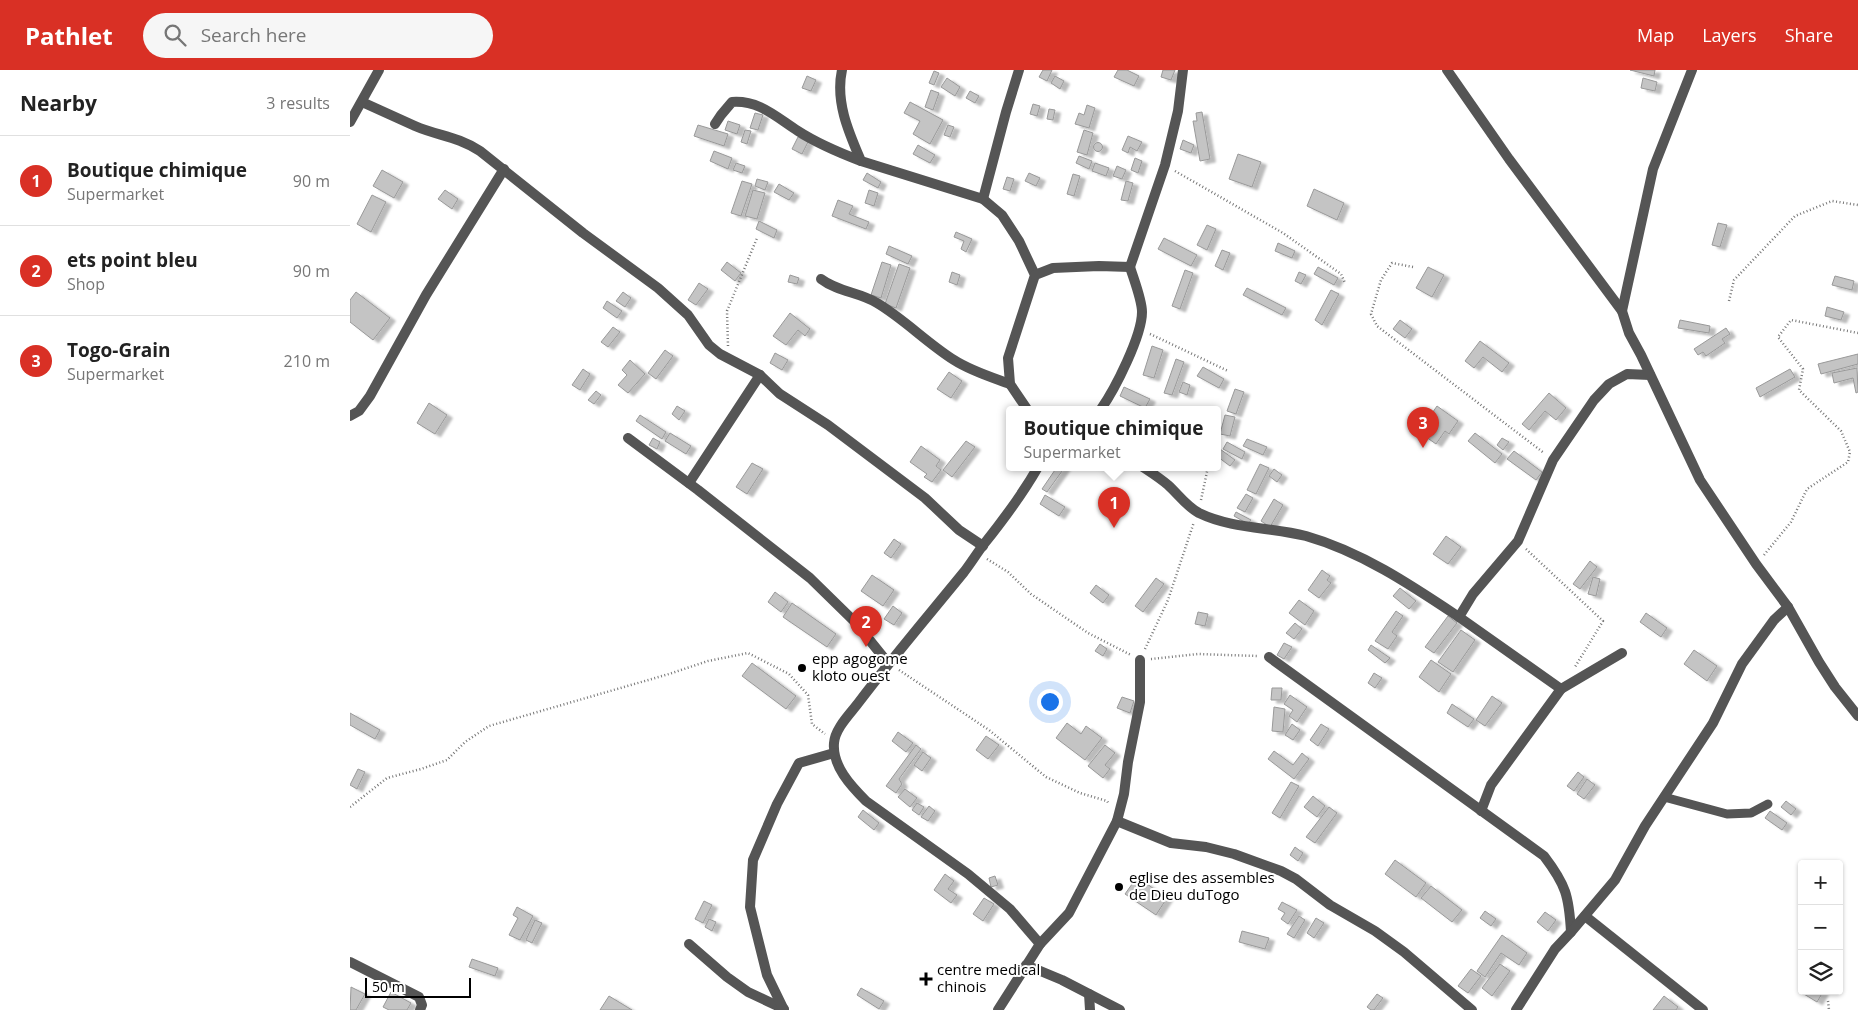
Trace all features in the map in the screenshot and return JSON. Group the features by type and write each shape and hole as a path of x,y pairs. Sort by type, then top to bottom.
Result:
{"street":[{"path":"350,122 379,70"},
{"path":"842,70 839,85 843,114 861,162"},
{"path":"983,199 1019,70"},
{"path":"1103,406 1120,375 1139,330 1142,312 1130,267 1165,165 1178,111 1183,70"},
{"path":"1447,70 1509,159 1622,311 1629,333 1700,480 1756,564 1788,607 1835,687 1858,716"},
{"path":"1622,311 1654,169 1692,70"},
{"path":"715,124 732,102 743,101 754,104 823,145 861,162 983,199 1002,215 1019,241 1034,275 1008,358 1010,384 1025,406"},
{"path":"362,102 415,126 467,143 583,233 658,288 688,315 710,345 728,358 760,375 780,394 828,425 925,498 960,530 983,546"},
{"path":"350,416 359,411 370,396 426,295 504,170"},
{"path":"1034,275 1053,268 1130,267"},
{"path":"821,279 840,290 868,298 954,360 975,372 1010,384"},
{"path":"1459,617 1473,594 1518,541 1553,460 1571,432 1609,384 1627,374 1650,375"},
{"path":"689,483 760,375"},
{"path":"628,438 689,483 810,578 856,622 888,663"},
{"path":"1036,471 1024,491 976,556 888,663 841,726 834,741 834,753 842,771 856,792 968,874 1010,909 1040,944"},
{"path":"1149,471 1198,512 1218,520 1256,529 1303,536 1330,544 1362,558 1412,585 1561,688"},
{"path":"1516,1010 1555,949 1615,880 1645,826 1713,723 1742,664 1774,620 1788,607"},
{"path":"1480,811 1491,785 1561,688 1622,653"},
{"path":"1269,657 1544,856 1560,877 1569,903 1571,932"},
{"path":"998,1010 1040,944 1069,913 1117,821 1124,794 1128,762 1140,702 1140,660"},
{"path":"785,1009 767,975 750,907 753,860 799,763 834,753"},
{"path":"1117,821 1158,839 1234,854 1289,875 1330,905 1375,931 1404,952 1472,1010"},
{"path":"1585,916 1703,1010"},
{"path":"689,944 727,977 748,992 785,1009"},
{"path":"350,962 419,997 422,1005 420,1010"},
{"path":"1026,965 1120,1010"},
{"path":"1089,994 1090,1010"}],"lane":[{"path":"1664,796 1727,814 1751,812 1768,804"}],"path":[{"path":"1165,165 1283,234 1341,274 1344,283"},
{"path":"1729,301 1734,280 1795,216 1832,201 1858,205"},
{"path":"728,358 727,311 757,238"},
{"path":"1413,267 1392,263 1381,280 1371,314 1377,326 1553,460"},
{"path":"1756,564 1791,522 1807,490 1848,462 1850,452 1841,431 1799,390 1803,369 1778,337 1791,320 1858,333"},
{"path":"1139,330 1228,371"},
{"path":"1140,660 1168,600 1198,512 1207,471"},
{"path":"1518,541 1603,621 1561,688"},
{"path":"976,556 992,560 1031,594 1088,633 1140,660 1198,654 1269,657"},
{"path":"350,806 387,778 447,760 465,742 489,726 708,661 748,653 789,674 808,695 812,724 834,741"},
{"path":"888,663 988,730 1046,777 1080,793 1108,801 1117,821"},
{"path":"1828,1001 1829,1010"}],"building":[{"path":"1043,70 1052,70 1047,81 1039,77"},
{"path":"1118,70 1127,70 1139,76 1134,86 1114,77"},
{"path":"1163,70 1175,70 1171,80 1161,77"},
{"path":"1630,70 1655,70 1654,76"},
{"path":"934,71 939,73 934,85 929,83"},
{"path":"807,76 816,80 811,91 802,88"},
{"path":"1055,76 1064,81 1060,89 1051,83"},
{"path":"947,78 960,87 955,96 941,87"},
{"path":"1643,78 1657,82 1655,91 1641,88"},
{"path":"931,90 939,93 933,110 925,107"},
{"path":"970,91 979,96 975,103 966,98"},
{"path":"910,102 943,120 930,144 913,134 920,121 904,113"},
{"path":"1033,104 1040,106 1037,116 1030,114"},
{"path":"1087,105 1095,108 1089,128 1075,124 1079,113 1084,115"},
{"path":"1049,109 1055,110 1053,120 1047,119"},
{"path":"1202,112 1210,159 1200,161 1193,121 1197,121 1196,113"},
{"path":"755,113 763,115 758,130 750,128"},
{"path":"728,121 740,125 737,134 725,130"},
{"path":"698,125 728,134 724,146 694,136"},
{"path":"948,125 954,127 950,137 944,135"},
{"path":"745,130 751,131 747,144 741,142"},
{"path":"1084,130 1093,133 1087,155 1077,152"},
{"path":"1128,136 1142,142 1137,151 1130,147 1128,153 1122,150"},
{"path":"798,137 808,142 802,154 792,149"},
{"path":"1183,140 1194,145 1191,153 1180,149"},
{"path":"1098,142 1103,147 1098,152 1093,147"},
{"path":"918,145 935,155 930,163 913,154"},
{"path":"714,151 732,158 728,169 710,161"},
{"path":"1238,154 1261,162 1252,187 1229,179"},
{"path":"1079,156 1092,161 1089,169 1076,163"},
{"path":"1135,158 1142,161 1138,173 1131,170"},
{"path":"736,163 745,166 742,173 733,170"},
{"path":"1095,163 1109,168 1106,176 1092,171"},
{"path":"1117,166 1126,170 1122,179 1113,176"},
{"path":"382,170 403,182 394,198 373,186"},
{"path":"867,173 881,182 878,188 863,180"},
{"path":"1029,173 1040,178 1036,186 1025,181"},
{"path":"1073,174 1080,176 1074,196 1067,194"},
{"path":"1007,177 1014,179 1010,191 1003,189"},
{"path":"757,179 768,182 765,190 755,186"},
{"path":"742,181 752,184 741,216 731,213"},
{"path":"1126,181 1133,183 1128,201 1121,200"},
{"path":"779,184 794,193 789,200 774,192"},
{"path":"1314,189 1344,203 1337,220 1307,206"},
{"path":"445,190 458,199 452,209 438,199"},
{"path":"753,190 765,193 757,219 745,216"},
{"path":"869,190 878,193 874,206 865,203"},
{"path":"372,195 386,202 371,232 357,224"},
{"path":"838,200 853,206 849,214 869,222 866,229 832,216"},
{"path":"759,221 777,230 774,238 756,229"},
{"path":"1718,223 1727,225 1720,247 1712,245"},
{"path":"1207,225 1216,229 1207,250 1197,245"},
{"path":"956,232 972,239 966,252 961,249 964,241 954,237"},
{"path":"1164,238 1197,255 1191,266 1158,249"},
{"path":"1278,243 1295,251 1292,258 1275,251"},
{"path":"889,246 912,256 908,264 886,254"},
{"path":"1222,250 1230,253 1223,270 1215,266"},
{"path":"727,262 741,273 735,281 721,270"},
{"path":"882,262 891,265 881,298 871,295"},
{"path":"899,264 910,268 896,308 885,304"},
{"path":"1318,267 1338,278 1334,285 1314,274"},
{"path":"1428,267 1444,275 1432,297 1416,288"},
{"path":"1185,270 1193,273 1180,309 1172,306"},
{"path":"952,272 960,275 957,285 949,282"},
{"path":"1299,272 1306,275 1301,284 1295,281"},
{"path":"790,275 799,278 797,284 788,282"},
{"path":"1835,276 1854,281 1852,290 1832,285"},
{"path":"699,283 708,289 696,305 688,300"},
{"path":"1247,288 1286,308 1282,315 1243,295"},
{"path":"1331,290 1339,294 1322,325 1315,320"},
{"path":"356,292 390,318 373,340 350,322 350,300"},
{"path":"623,292 631,298 625,307 616,301"},
{"path":"607,301 622,311 617,318 603,308"},
{"path":"1827,307 1844,312 1841,320 1825,316"},
{"path":"790,313 810,329 805,336 798,330 786,345 773,336"},
{"path":"1400,320 1412,329 1405,338 1393,329"},
{"path":"1680,320 1710,326 1709,333 1678,328"},
{"path":"613,327 620,332 608,347 601,342"},
{"path":"1726,328 1730,334 1722,339 1725,343 1706,356 1703,352 1698,355 1694,349"},
{"path":"1480,341 1509,363 1502,372 1483,357 1474,368 1465,361"},
{"path":"1152,346 1163,350 1154,378 1143,375"},
{"path":"665,350 673,356 656,379 648,373"},
{"path":"775,353 788,360 782,370 770,363"},
{"path":"1858,354 1858,364 1821,374 1818,364"},
{"path":"1176,359 1184,362 1172,395 1164,393"},
{"path":"630,360 645,374 628,393 618,385 627,375 622,370"},
{"path":"1203,367 1224,379 1219,388 1197,376"},
{"path":"1857,368 1858,392 1856,393 1853,378 1834,383 1832,373"},
{"path":"583,369 590,374 580,390 572,385"},
{"path":"1790,369 1795,377 1760,397 1756,388"},
{"path":"949,372 962,381 951,398 937,389"},
{"path":"1183,382 1190,385 1187,395 1179,392"},
{"path":"1124,387 1150,399 1146,406 1141,406 1120,396"},
{"path":"1235,389 1244,392 1236,414 1227,411"},
{"path":"596,391 601,395 594,404 588,400"},
{"path":"1549,393 1566,408 1556,420 1545,411 1529,430 1522,424"},
{"path":"429,403 447,415 435,434 417,423"},
{"path":"677,406 685,411 679,420 672,414"},
{"path":"1437,406 1458,421 1449,434 1445,431 1436,444 1419,432"},
{"path":"640,415 666,432 662,439 636,421"},
{"path":"1225,415 1235,417 1230,436 1221,434"},
{"path":"670,433 691,446 686,454 665,441"},
{"path":"1475,433 1502,454 1495,463 1468,441"},
{"path":"653,438 660,442 657,449 649,445"},
{"path":"1502,438 1509,442 1503,450 1497,445"},
{"path":"1247,439 1267,447 1263,455 1243,446"},
{"path":"966,441 975,447 952,477 943,470"},
{"path":"1227,442 1245,452 1242,459 1223,449"},
{"path":"921,446 940,460 936,466 941,470 932,482 924,477 927,474 910,462"},
{"path":"1221,450 1235,460 1230,466 1221,459"},
{"path":"1514,451 1542,472 1536,480 1507,459"},
{"path":"752,463 763,469 747,494 736,487"},
{"path":"1260,464 1269,468 1256,494 1247,490"},
{"path":"1274,469 1282,475 1277,482 1269,476"},
{"path":"1054,471 1062,471 1047,492 1042,489"},
{"path":"1246,494 1253,498 1245,512 1237,508"},
{"path":"1045,495 1065,507 1059,516 1040,504"},
{"path":"1274,499 1283,505 1270,527 1261,521"},
{"path":"1236,512 1251,520 1248,524 1234,516"},
{"path":"1446,536 1461,547 1448,564 1433,554"},
{"path":"894,539 901,544 891,558 884,553"},
{"path":"1590,561 1597,567 1580,589 1573,584"},
{"path":"1322,570 1330,576 1327,580 1331,583 1319,598 1308,590"},
{"path":"872,575 894,590 883,606 861,591"},
{"path":"1593,577 1600,579 1596,596 1588,594"},
{"path":"1156,578 1164,584 1143,612 1135,606"},
{"path":"1096,585 1109,595 1103,603 1090,593"},
{"path":"1400,588 1416,601 1409,609 1393,596"},
{"path":"775,592 788,602 781,612 768,602"},
{"path":"1299,600 1314,611 1305,625 1289,613"},
{"path":"792,603 836,634 827,647 783,617"},
{"path":"893,606 902,613 894,625 884,619"},
{"path":"1396,611 1403,616 1392,632 1397,636 1388,649 1375,641"},
{"path":"1198,612 1208,614 1205,626 1195,624"},
{"path":"1646,613 1667,628 1661,637 1640,622"},
{"path":"1448,616 1457,623 1434,653 1425,647"},
{"path":"1295,623 1302,629 1294,639 1286,633"},
{"path":"1461,630 1475,640 1453,672 1438,662"},
{"path":"1284,643 1292,647 1284,659 1277,655"},
{"path":"1100,644 1107,649 1103,656 1095,651"},
{"path":"1371,645 1390,658 1385,663 1368,650"},
{"path":"1694,650 1717,666 1707,681 1684,664"},
{"path":"1431,660 1451,674 1439,692 1419,677"},
{"path":"752,663 796,696 786,709 742,676"},
{"path":"1374,673 1382,678 1375,688 1368,683"},
{"path":"1272,688 1282,688 1281,700 1271,700"},
{"path":"1290,695 1307,707 1297,722 1289,716 1293,710 1284,704"},
{"path":"1492,696 1502,703 1485,726 1476,720"},
{"path":"1122,697 1134,701 1130,713 1117,708"},
{"path":"1452,704 1474,719 1468,727 1447,713"},
{"path":"1274,707 1285,709 1283,732 1272,731"},
{"path":"350,713 380,730 375,739 350,725"},
{"path":"1067,723 1081,734 1086,726 1102,738 1085,760 1056,738"},
{"path":"1292,724 1300,730 1293,740 1285,735"},
{"path":"1321,724 1329,729 1318,746 1310,740"},
{"path":"898,732 913,743 906,752 892,741"},
{"path":"986,736 999,745 988,759 976,750"},
{"path":"916,745 921,749 899,779 902,784 896,793 886,786"},
{"path":"1105,745 1115,753 1105,765 1110,769 1103,778 1088,766"},
{"path":"1274,751 1293,765 1302,753 1309,759 1294,779 1268,759"},
{"path":"923,752 931,758 922,771 914,765"},
{"path":"358,769 365,772 357,789 350,785"},
{"path":"1578,772 1584,777 1574,791 1567,786"},
{"path":"1587,779 1595,785 1584,799 1577,794"},
{"path":"1291,782 1299,786 1280,818 1272,813"},
{"path":"905,789 917,798 910,807 898,797"},
{"path":"1313,796 1325,806 1317,817 1304,807"},
{"path":"1786,801 1796,809 1791,815 1781,807"},
{"path":"917,803 924,807 919,815 912,810"},
{"path":"929,806 935,811 928,821 921,817"},
{"path":"1329,807 1337,813 1315,843 1306,837"},
{"path":"863,810 879,823 874,830 858,817"},
{"path":"1770,811 1787,823 1782,830 1765,818"},
{"path":"1295,847 1303,853 1298,861 1290,855"},
{"path":"1395,860 1426,883 1416,897 1385,874"},
{"path":"945,874 954,881 948,889 957,895 951,903 934,890"},
{"path":"995,876 998,885 991,887 989,878"},
{"path":"1137,877 1167,898 1156,915 1125,894"},
{"path":"1431,886 1462,910 1452,922 1421,898"},
{"path":"984,898 994,904 983,921 973,914"},
{"path":"704,901 712,905 703,923 695,919"},
{"path":"1282,902 1297,910 1288,924 1281,919 1285,913 1278,909"},
{"path":"517,907 533,916 520,940 509,935 518,918 513,915"},
{"path":"1485,911 1496,919 1491,926 1480,918"},
{"path":"1545,912 1556,920 1548,931 1537,922"},
{"path":"1299,916 1305,920 1294,938 1287,934"},
{"path":"1316,918 1324,923 1314,938 1307,933"},
{"path":"709,919 716,922 712,931 705,927"},
{"path":"535,920 542,923 532,943 526,940"},
{"path":"1242,931 1269,938 1265,949 1239,942"},
{"path":"1502,935 1527,953 1519,965 1501,953 1485,977 1477,971"},
{"path":"472,959 498,968 495,976 469,967"},
{"path":"1500,964 1510,971 1492,996 1482,988"},
{"path":"1471,969 1481,976 1468,993 1458,986"},
{"path":"351,987 365,994 356,1010 350,1010"},
{"path":"861,988 884,1001 879,1009 857,995"},
{"path":"391,992 411,1003 407,1010 389,1010 383,1007"},
{"path":"1377,994 1383,998 1374,1010 1371,1010 1367,1007"},
{"path":"1806,995 1821,995 1817,1002"},
{"path":"609,996 632,1010 600,1010"},
{"path":"1664,996 1678,1007 1676,1010 1653,1010"}],"place":[{"name":"Togo-Grain","path":"1423,448"},
{"name":"Boutique chimique","path":"1114,528"},
{"name":"ets point bleu","path":"866,647"},
{"name":"epp agogome kloto ouest","path":"802,668"},
{"name":"eglise des assembles de Dieu duTogo","path":"1119,887"},
{"name":"centre medical chinois","path":"926,979"}]}
